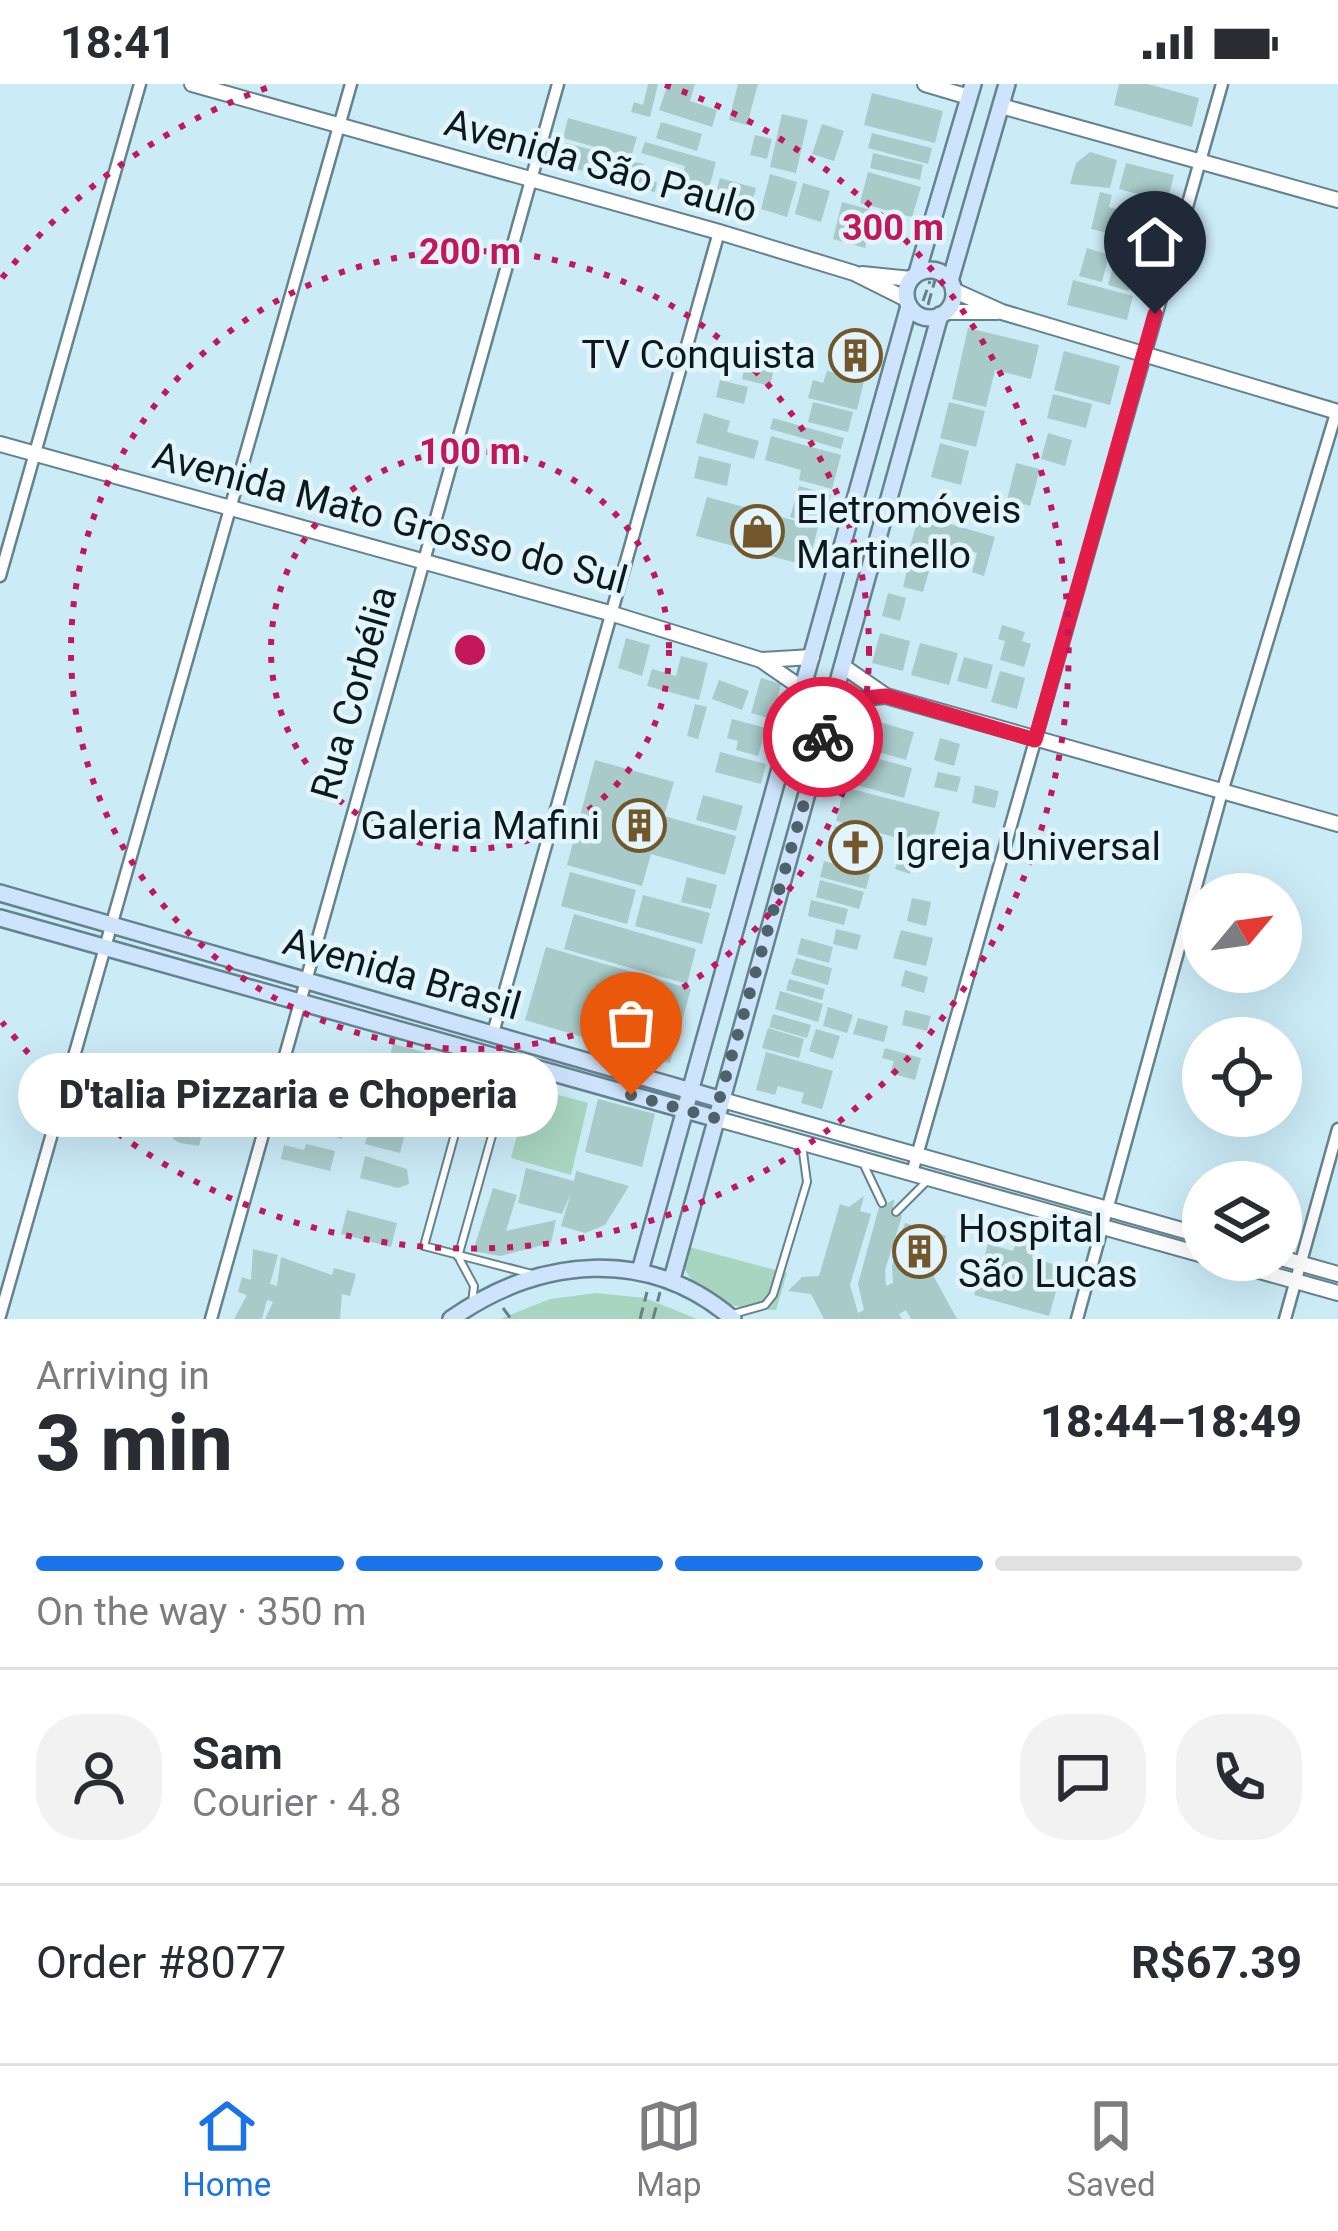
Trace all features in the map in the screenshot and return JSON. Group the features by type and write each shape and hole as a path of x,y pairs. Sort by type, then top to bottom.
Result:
{"main road":[{"path":"657,1275 714,1118 1007,84"},
{"path":"657,1275 686,1110 914,276 971,91"},
{"path":"914,276 935,271 951,286"},
{"path":"908,303 920,316 943,314"},
{"name":"Avenida Brasil","path":"0,892 719,1100"},
{"name":"Avenida Brasil","path":"0,918 714,1118"},
{"path":"451,1319 534,1275 589,1268 657,1275 731,1317"}],"street":[{"path":"0,576 140,84"},
{"name":"Avenida São Paulo","path":"193,84 854,273 908,303"},
{"path":"0,1316 351,84"},
{"name":"Rua Corbélia","path":"211,1319 558,84"},
{"path":"925,84 971,91"},
{"path":"913,1173 1222,84"},
{"path":"1001,106 1338,200"},
{"path":"493,1033 719,232"},
{"name":"Avenida São Paulo","path":"854,273 914,276"},
{"path":"951,286 1002,312 1338,410 1222,792 1077,1319"},
{"path":"943,314 1002,312"},
{"name":"Avenida Mato Grosso do Sul","path":"0,444 614,614 760,661"},
{"path":"760,661 812,657"},
{"path":"760,661 803,688"},
{"path":"844,667 886,696 1338,824"},
{"path":"833,701 886,696"},
{"name":"Avenida Brasil","path":"719,1100 1182,1230"},
{"name":"Avenida Brasil","path":"714,1118 1182,1250"},
{"path":"1302,1257 1338,1129"},
{"path":"1302,1265 1338,1274"},
{"path":"1285,1319 1295,1281 1338,1293"}],"lane":[{"path":"478,1051 424,1246 534,1275"},
{"path":"472,1304 471,1277 458,1257 513,1061"},
{"path":"731,1317 765,1305 773,1295 806,1182 802,1144"},
{"path":"862,1160 882,1203"},
{"path":"896,1212 929,1178"}],"path":[{"path":"640,1319 657,1275"},
{"path":"653,1319 657,1275"}],"green space":[{"path":"530,1087 588,1103 571,1175 511,1158"},
{"path":"689,1247 787,1273 776,1310 736,1306 700,1289 684,1267"},
{"path":"596,1293 645,1298 697,1319 500,1319 550,1299"}],"building":[{"path":"648,84 658,84 650,117 631,112 634,102 643,105"},
{"path":"668,84 695,84 690,101 717,110 712,127 659,110"},
{"path":"738,84 758,84 747,125 729,120"},
{"path":"1119,84 1148,84 1199,98 1192,127 1114,105"},
{"path":"872,93 943,111 935,143 864,125"},
{"path":"782,114 808,120 796,173 770,167"},
{"path":"568,118 637,137 631,157 563,138"},
{"path":"661,122 702,134 697,151 656,138"},
{"path":"822,124 844,131 834,161 812,154"},
{"path":"872,133 932,148 928,164 868,148"},
{"path":"755,135 772,139 767,159 750,155"},
{"path":"645,142 716,162 707,196 679,188 685,166 641,153"},
{"path":"566,143 628,159 622,181 561,165"},
{"path":"1090,152 1117,160 1110,188 1070,184 1076,163"},
{"path":"873,153 923,165 920,180 870,168"},
{"path":"630,161 644,164 641,178 657,182 655,192 625,186"},
{"path":"1126,163 1174,175 1167,202 1119,189"},
{"path":"868,172 921,187 912,217 860,203"},
{"path":"770,174 797,182 787,217 761,209"},
{"path":"720,178 756,188 749,213 713,204"},
{"path":"803,183 830,191 821,222 795,214"},
{"path":"1100,192 1112,195 1109,207 1133,213 1124,250 1106,246 1109,233 1091,229"},
{"path":"842,202 886,214 883,226 871,223 865,248 833,239"},
{"path":"1087,248 1109,255 1102,282 1079,276"},
{"path":"1116,256 1138,262 1129,291 1108,285"},
{"path":"1073,280 1133,296 1127,320 1067,305"},
{"path":"968,328 1039,345 1031,379 995,370 986,407 952,399"},
{"name":"TV Conquista","path":"843,334 876,343 867,376 834,367"},
{"path":"735,350 776,361 770,386 742,379 745,366 732,363"},
{"path":"1064,351 1120,366 1110,405 1054,390"},
{"path":"827,371 864,381 857,410 808,398 813,380 823,383"},
{"path":"720,380 748,387 744,404 716,397"},
{"path":"1053,394 1092,404 1086,428 1047,418"},
{"path":"813,402 853,412 848,432 808,422"},
{"path":"949,402 985,411 976,447 940,438"},
{"path":"704,413 730,421 727,432 759,441 754,459 696,443"},
{"path":"773,418 844,438 841,449 770,429"},
{"path":"1048,433 1072,440 1065,466 1041,459"},
{"path":"771,436 841,455 832,489 799,480 801,470 765,460"},
{"path":"940,443 969,451 961,485 931,477"},
{"path":"699,456 731,464 727,486 694,478"},
{"path":"1016,463 1040,469 1030,506 1007,500"},
{"path":"799,486 831,495 823,527 790,517"},
{"name":"Eletromóveis Martinello","path":"707,497 818,527 808,566 696,536"},
{"path":"919,515 995,537 984,576 972,572 977,553 946,545 940,564 908,554"},
{"path":"908,566 929,571 923,592 903,587"},
{"path":"888,593 906,598 900,621 882,616"},
{"path":"1002,625 1025,632 1022,641 1031,644 1024,667 1000,660 1005,641 998,639"},
{"path":"880,633 910,641 903,671 872,663"},
{"path":"626,638 650,645 642,676 618,668"},
{"path":"920,643 958,653 949,685 911,675"},
{"path":"681,656 708,663 699,700 647,686 652,669 676,676"},
{"path":"964,657 993,665 987,689 957,681"},
{"path":"1000,671 1025,678 1017,709 991,702"},
{"path":"761,678 781,684 772,719 751,713"},
{"path":"719,680 749,691 742,710 712,699"},
{"path":"695,704 707,707 698,739 687,736"},
{"path":"865,718 914,732 906,760 845,742 851,721"},
{"path":"732,719 766,728 758,756 736,750 738,741 727,738"},
{"path":"940,738 960,744 954,766 934,760"},
{"path":"850,751 912,768 904,798 842,781"},
{"path":"720,752 766,764 761,784 715,772"},
{"name":"Galeria Mafini","path":"595,760 674,782 664,816 736,836 725,875 651,854 642,886 567,865"},
{"path":"938,772 961,777 957,792 934,787"},
{"path":"975,785 999,791 995,808 972,803"},
{"path":"844,787 940,812 931,847 836,821"},
{"path":"703,795 743,806 736,831 696,820"},
{"name":"Igreja Universal","path":"835,826 883,837 877,867 828,856"},
{"path":"903,845 917,849 910,874 895,869"},
{"path":"824,861 870,874 866,889 820,877"},
{"path":"570,872 636,890 627,924 561,906"},
{"path":"687,877 717,885 711,909 681,902"},
{"path":"820,880 864,892 859,909 816,897"},
{"path":"643,895 710,913 702,944 635,926"},
{"path":"912,898 931,902 926,926 907,921"},
{"path":"811,900 848,909 844,925 808,916"},
{"path":"574,914 696,949 687,984 564,949"},
{"path":"836,929 861,935 857,950 833,944"},
{"path":"901,930 933,938 926,966 893,958"},
{"path":"801,938 833,947 829,963 797,954"},
{"path":"546,947 691,989 670,1063 525,1020"},
{"path":"796,958 832,968 828,985 791,974"},
{"path":"905,970 928,977 924,993 901,986"},
{"path":"789,979 825,989 822,1000 786,990"},
{"path":"780,991 823,1004 818,1022 775,1009"},
{"path":"828,1007 853,1015 847,1033 823,1026"},
{"path":"905,1010 931,1016 927,1031 902,1025"},
{"path":"773,1014 811,1025 807,1038 769,1027"},
{"path":"858,1018 888,1026 884,1042 853,1034"},
{"path":"768,1028 804,1039 799,1058 762,1048"},
{"path":"816,1029 840,1036 833,1059 809,1051"},
{"path":"393,1044 451,1059 434,1128 375,1112"},
{"path":"885,1048 921,1058 915,1080 890,1073 894,1061 882,1058"},
{"path":"766,1052 833,1071 822,1109 801,1103 804,1093 778,1086 775,1095 756,1090"},
{"path":"341,1059 378,1069 367,1111 329,1100"},
{"path":"145,1080 164,1082 171,1087 168,1096 183,1100 186,1091 194,1090 211,1097 199,1146 173,1139 176,1130 160,1126 158,1134 150,1135 132,1128"},
{"path":"302,1096 350,1110 342,1139 294,1125"},
{"path":"598,1099 655,1114 642,1167 585,1152"},
{"path":"372,1116 407,1125 400,1153 365,1144"},
{"path":"306,1144 335,1151 330,1171 281,1159 284,1145 304,1150"},
{"path":"365,1156 407,1169 409,1184 398,1188 360,1178"},
{"path":"526,1168 574,1181 576,1171 629,1186 605,1225 585,1233 561,1226 571,1193 562,1214 518,1203"},
{"path":"493,1188 517,1195 506,1231 556,1220 551,1243 500,1256 473,1251"},
{"name":"Hospital São Lucas","path":"864,1196 860,1211 871,1214 850,1285 858,1313 864,1310 858,1284 879,1207 895,1199 893,1206 902,1216 885,1270 886,1286 893,1283 892,1266 905,1223 946,1236 934,1277 957,1319 911,1319 906,1310 899,1314 902,1319 824,1319 811,1294 788,1291 802,1277 819,1276 840,1204 849,1207"},
{"path":"347,1210 397,1223 391,1247 341,1234"},
{"path":"1016,1243 1034,1248 1032,1258 1063,1267 1049,1316 974,1295 988,1244 1013,1251"},
{"path":"253,1249 278,1255 270,1284 277,1286 281,1257 332,1275 334,1268 356,1274 350,1296 342,1294 340,1319 265,1319 273,1302 267,1300 262,1319 234,1319 247,1295 238,1292 242,1277 251,1280"}],"way so far":[{"path":"631,1095 714,1118 823,737"}],"place":[{"name":"TV Conquista","path":"855,355"},
{"name":"Eletromóveis Martinello","path":"757,532"},
{"name":"Galeria Mafini","path":"639,826"},
{"name":"Igreja Universal","path":"856,847"},
{"name":"D'talia Pizzaria e Choperia","path":"631,1095"},
{"name":"Hospital São Lucas","path":"919,1251"}],"route":[{"path":"823,737 833,701 886,696 1035,740 1155,314"}]}
